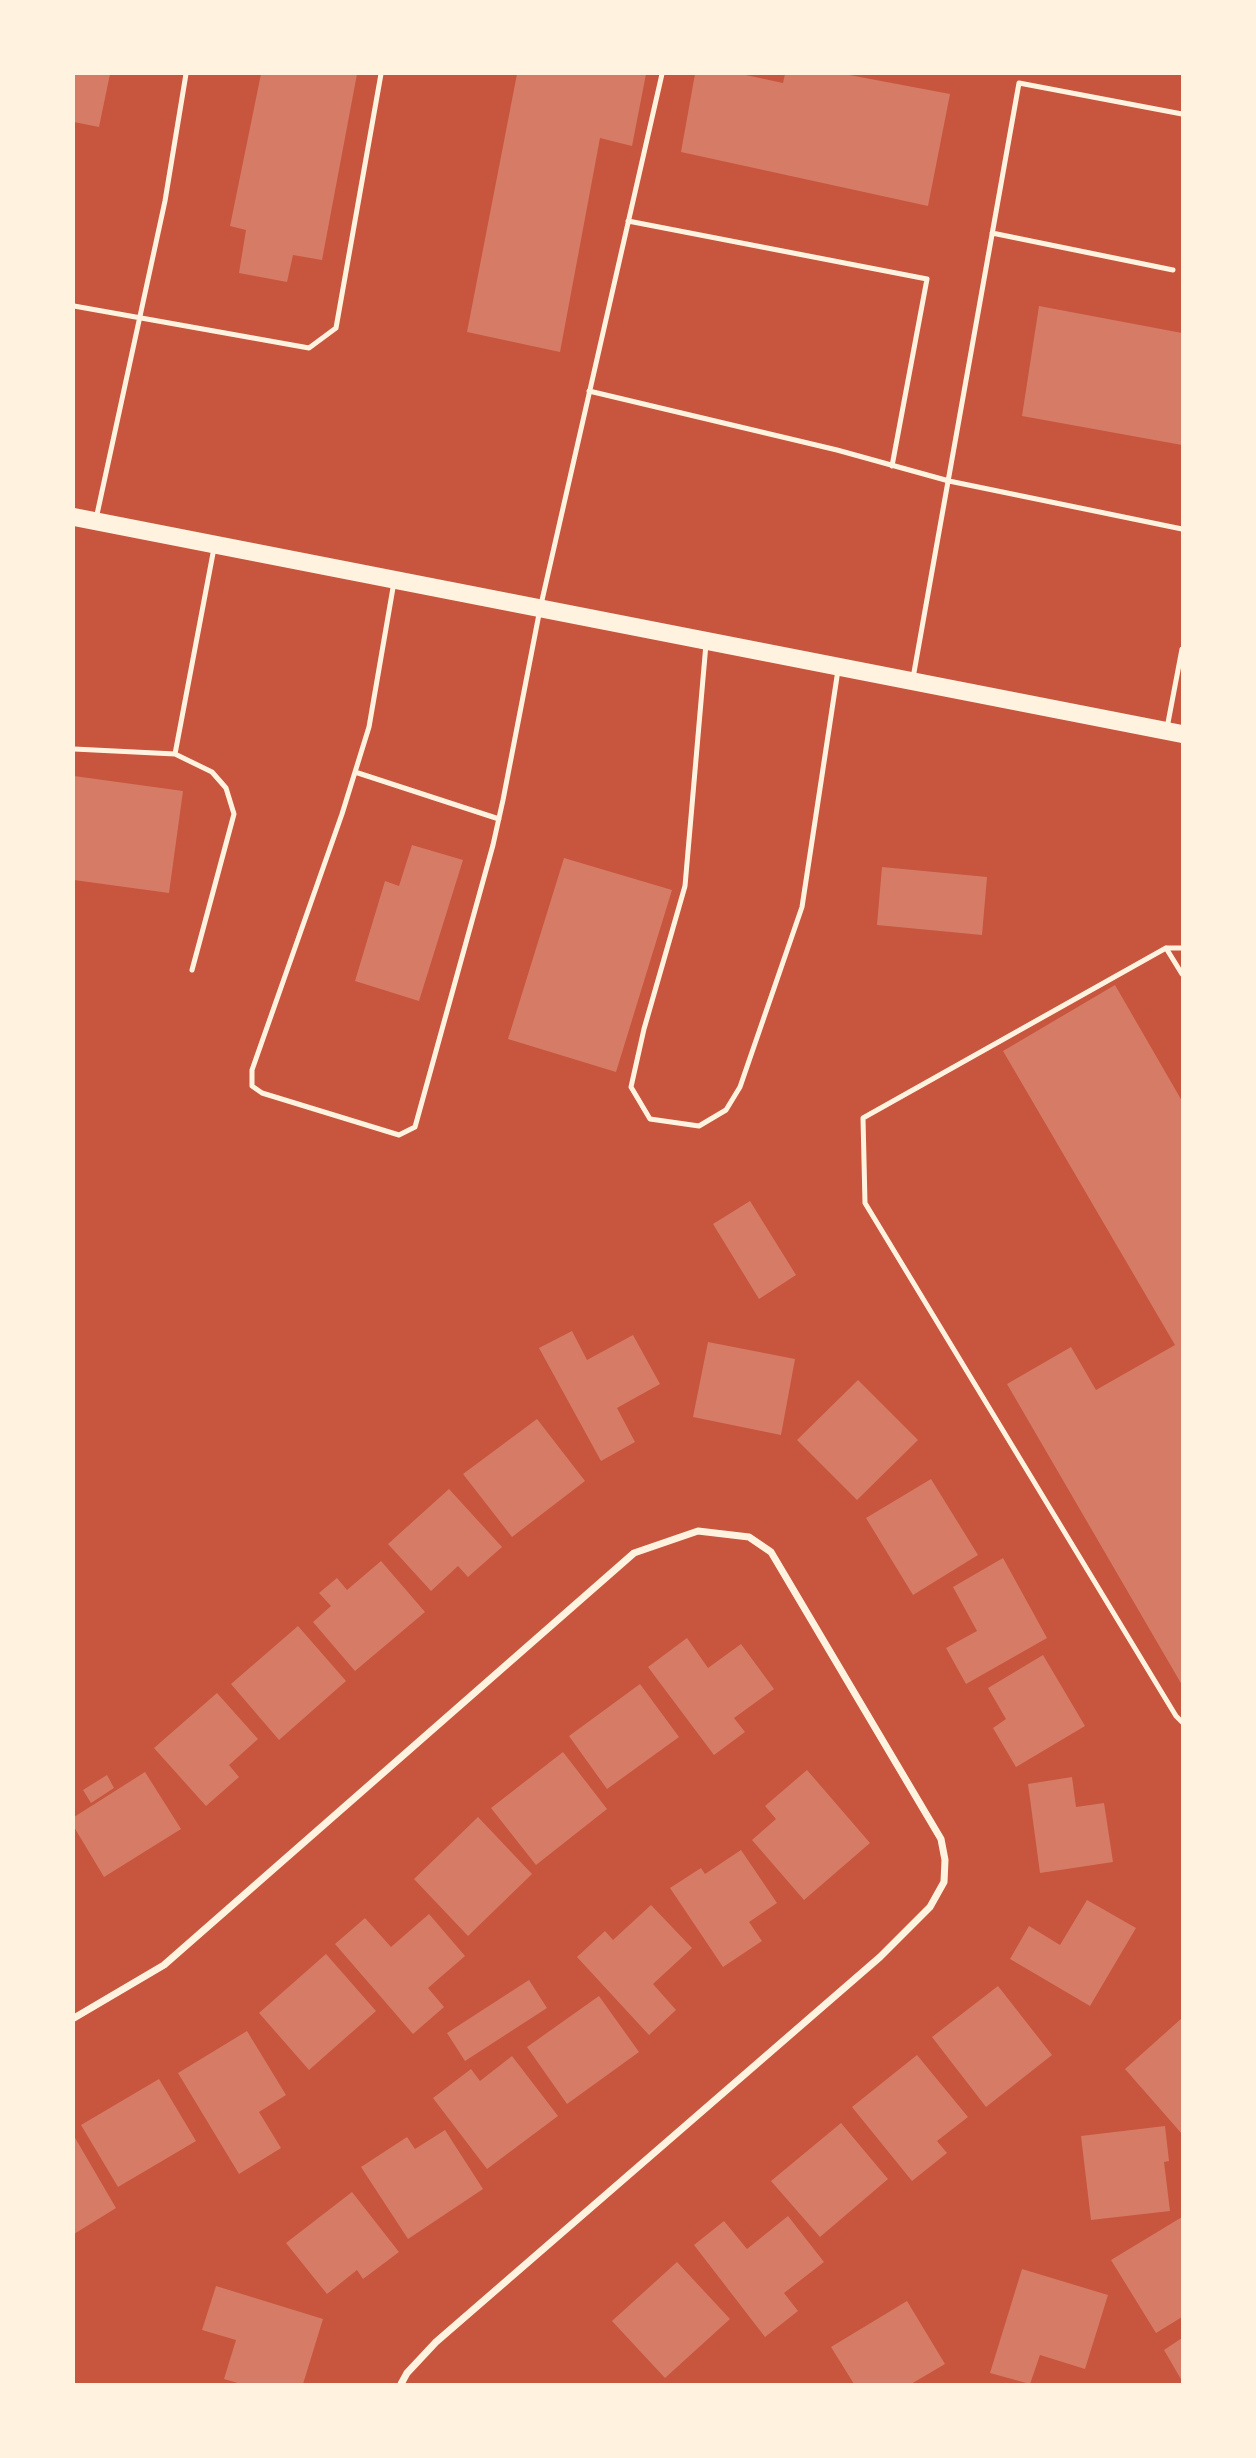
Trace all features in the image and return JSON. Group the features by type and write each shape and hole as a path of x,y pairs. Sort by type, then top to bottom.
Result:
{"main road":[{"path":"74,517 1174,732"}],"street":[{"path":"74,2018 164,1965 635,1553 698,1531 749,1537 771,1552 941,1839 945,1860 944,1882 930,1907 880,1957 436,2342 407,2373 401,2385"}],"lane":[{"path":"96,522 165,201 186,74"},
{"path":"74,306 309,348 337,328 381,74"},
{"path":"395,580 369,727 252,1070 252,1086 262,1093 399,1135 415,1128 499,819 540,609 662,74"},
{"path":"912,681 1019,83 1182,114"},
{"path":"628,222 928,279 892,466"},
{"path":"992,233 1172,270"},
{"path":"589,391 837,450 948,481 1182,529"},
{"path":"174,754 214,545"},
{"path":"706,641 685,886 644,1029 631,1087 650,1119 699,1126 726,1110 740,1087 802,907 838,667"},
{"path":"1174,732 1182,649"},
{"path":"74,749 174,754 212,772 226,788 234,814 192,970"},
{"path":"355,772 499,819"},
{"path":"1182,948 1166,948 863,1118 865,1202 1182,1722"},
{"path":"1166,948 1182,974"}],"building":[{"path":"74,74 110,74 99,127 74,122"},
{"path":"261,74 357,74 322,260 293,255 287,282 239,273 246,230 230,226"},
{"path":"517,74 646,74 632,146 600,138 560,352 467,332"},
{"path":"695,74 741,74 783,83 785,74 844,74 950,94 928,206 681,152"},
{"path":"1039,306 1182,333 1182,445 1022,416"},
{"path":"74,776 183,791 169,893 74,880"},
{"path":"412,845 463,860 419,1001 355,981 385,881 399,886"},
{"path":"564,858 672,890 616,1072 508,1039"},
{"path":"882,867 987,877 982,935 877,925"},
{"path":"1115,985 1182,1101 1182,1685 1007,1384 1071,1347 1096,1390 1175,1345 1003,1051"},
{"path":"750,1201 796,1275 759,1299 713,1224"},
{"path":"572,1331 587,1360 633,1335 660,1384 617,1408 635,1442 601,1461 539,1348"},
{"path":"708,1342 795,1359 781,1435 693,1417"},
{"path":"858,1380 918,1440 857,1500 797,1440"},
{"path":"537,1419 585,1481 512,1537 463,1474"},
{"path":"931,1479 978,1555 913,1595 866,1518"},
{"path":"449,1489 502,1547 468,1577 458,1566 431,1591 388,1544"},
{"path":"1003,1558 1047,1638 966,1684 946,1648 977,1631 953,1587"},
{"path":"381,1561 425,1612 355,1671 313,1622 331,1606 319,1593 337,1578 347,1590"},
{"path":"298,1626 346,1681 279,1740 231,1684"},
{"path":"687,1638 708,1668 741,1644 774,1689 734,1718 745,1732 714,1755 648,1667"},
{"path":"1043,1655 1085,1726 1016,1767 993,1728 1006,1719 988,1688"},
{"path":"640,1684 679,1737 607,1789 569,1736"},
{"path":"217,1693 258,1739 229,1765 239,1777 206,1806 154,1748"},
{"path":"563,1752 607,1809 536,1865 491,1808"},
{"path":"807,1770 870,1843 804,1900 752,1840 776,1819 765,1806"},
{"path":"145,1772 181,1829 104,1877 74,1827 74,1817"},
{"path":"107,1775 114,1788 91,1803 83,1790"},
{"path":"1072,1777 1076,1807 1104,1803 1113,1862 1040,1873 1028,1784"},
{"path":"478,1817 532,1874 468,1936 414,1879"},
{"path":"741,1850 777,1903 749,1922 762,1941 723,1967 670,1888 701,1868 705,1874"},
{"path":"1087,1900 1136,1928 1090,2006 1010,1959 1029,1926 1060,1945"},
{"path":"651,1905 692,1948 653,1984 676,2010 649,2035 577,1957 605,1931 613,1940"},
{"path":"429,1914 465,1956 428,1988 444,2007 413,2034 335,1944 365,1918 391,1947"},
{"path":"326,1954 376,2011 309,2070 259,2013"},
{"path":"529,1980 547,2008 465,2061 447,2033"},
{"path":"998,1986 1052,2055 986,2107 932,2037"},
{"path":"599,1996 639,2052 567,2104 527,2047"},
{"path":"1182,2018 1182,2134 1125,2069"},
{"path":"247,2031 286,2095 259,2112 281,2148 239,2174 178,2073"},
{"path":"917,2055 968,2117 937,2141 947,2153 912,2181 852,2107"},
{"path":"512,2056 558,2116 487,2169 433,2098 471,2069 480,2081"},
{"path":"159,2079 196,2141 118,2187 81,2125"},
{"path":"841,2123 888,2179 820,2237 771,2181"},
{"path":"1165,2126 1169,2161 1164,2162 1170,2211 1091,2220 1081,2136"},
{"path":"445,2130 483,2189 408,2239 361,2167 407,2137 415,2149"},
{"path":"74,2136 116,2208 74,2234"},
{"path":"352,2192 399,2252 363,2279 357,2270 327,2294 286,2243"},
{"path":"788,2216 824,2262 784,2293 798,2311 765,2337 694,2245 724,2221 747,2249"},
{"path":"1182,2217 1182,2317 1156,2333 1111,2260"},
{"path":"677,2262 730,2319 665,2378 612,2321"},
{"path":"1022,2269 1108,2295 1085,2369 1040,2355 1030,2384 990,2373"},
{"path":"216,2286 323,2319 303,2384 241,2384 224,2379 236,2340 202,2330"},
{"path":"907,2301 945,2364 911,2384 854,2384 831,2347"},
{"path":"1182,2338 1182,2381 1164,2350"}]}
